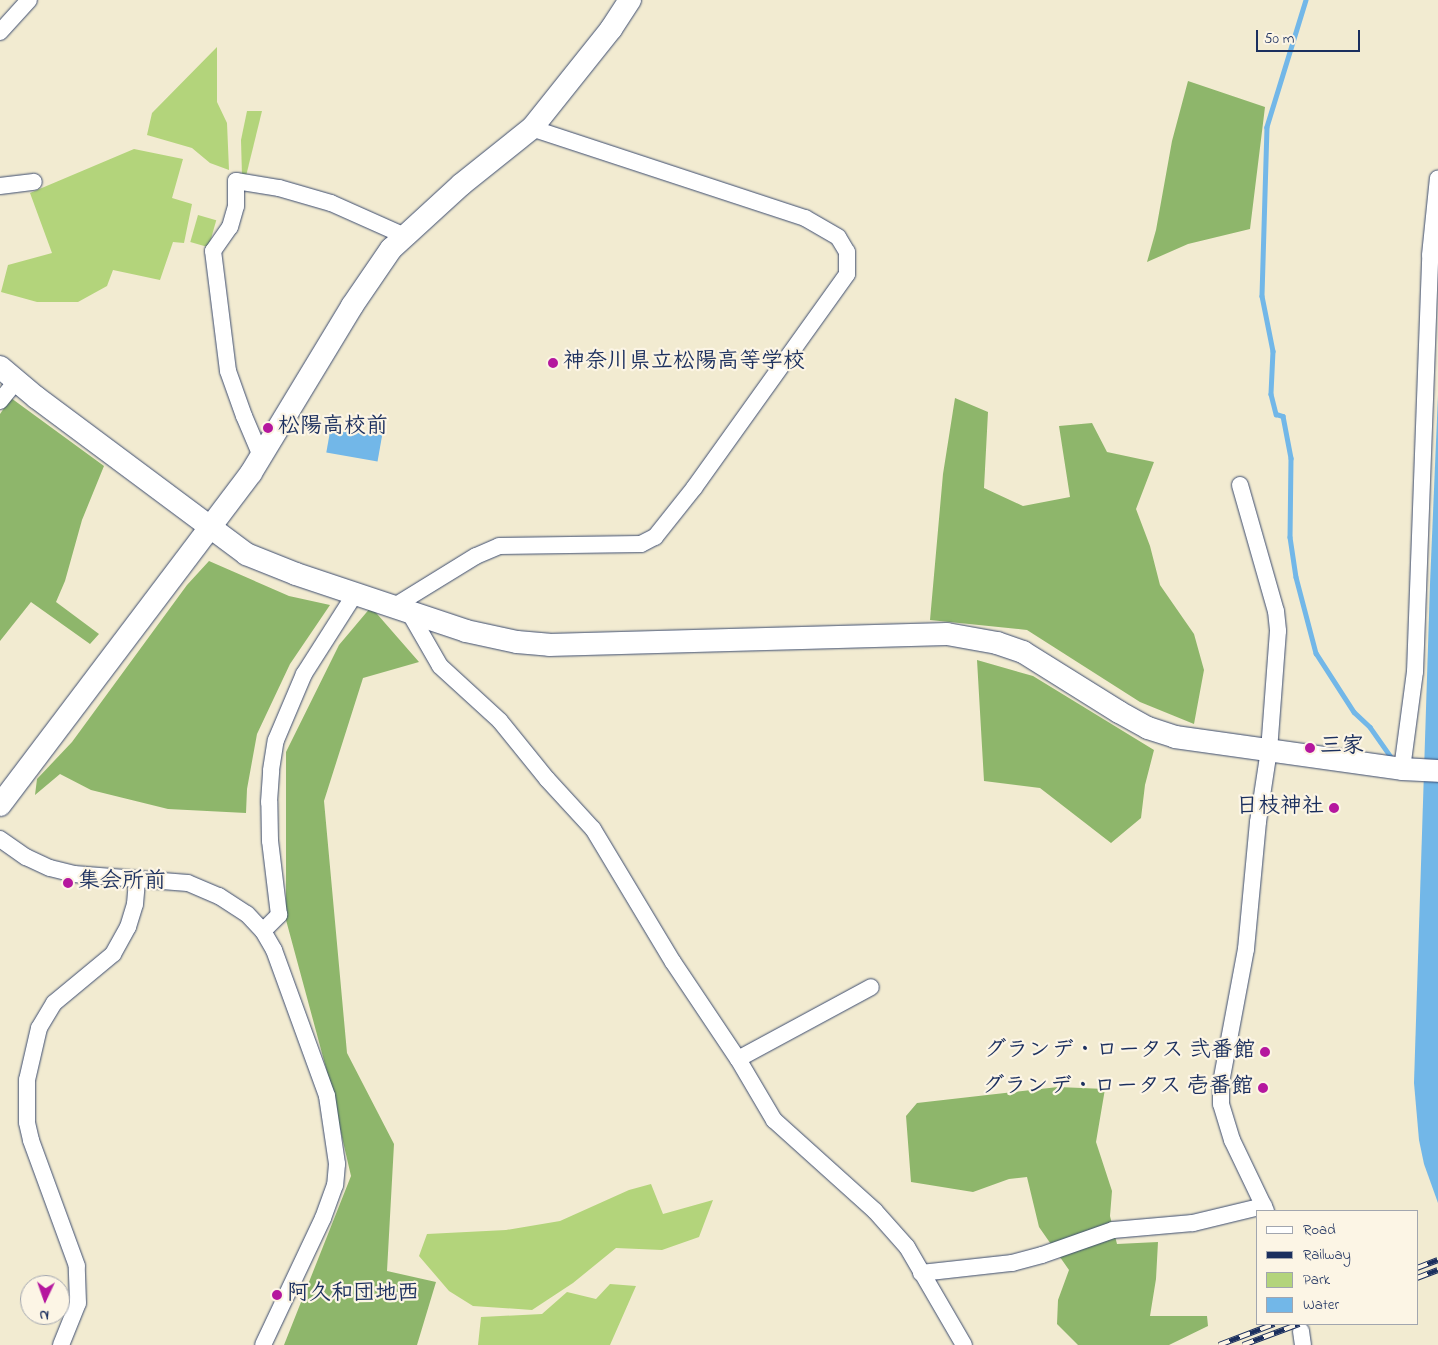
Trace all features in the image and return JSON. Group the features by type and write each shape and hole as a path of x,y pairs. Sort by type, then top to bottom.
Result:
{"street":[{"path":"0,32 29,0"},
{"path":"0,805 212,527 262,456 352,306 391,249 462,184 532,128 611,29 630,0"},
{"path":"401,610 476,556 499,546 642,544 655,537 694,488 847,274 847,252 838,236 805,218 532,128"},
{"path":"0,401 8,374 246,554 355,594 466,631 517,642 549,645 937,634 974,638 1022,652 1148,728 1175,737 1422,770 1415,672 1430,255 1438,178"},
{"path":"262,456 244,416 228,371 214,251 230,227 236,206 236,181 279,188 331,204 405,236"},
{"path":"0,186 34,182"},
{"path":"1240,485 1276,611 1278,631 1269,750 1258,822 1246,950 1221,1083 1221,1104 1232,1140 1265,1209"},
{"path":"262,931 279,915 270,841 269,802 271,770 276,740 304,674 355,594"},
{"path":"401,610 440,666 500,721 547,778 593,829 673,962 738,1059 774,1120 875,1211 907,1247 964,1345"},
{"path":"0,839 26,857 50,868 74,874 137,881 188,883 219,896 240,910 262,931 274,950 288,984 303,1034 327,1096 337,1164 335,1185 323,1218 289,1294 263,1345"},
{"path":"60,1345 78,1303 77,1266 31,1140 26,1107 27,1080 39,1028 54,1003 113,954 128,928 135,904 137,881"},
{"path":"738,1059 871,987"},
{"path":"921,1273 1012,1263 1042,1255 1113,1230 1193,1223 1256,1211"}],"green space":[{"path":"217,47 217,102 227,123 229,170 210,163 192,148 147,135 152,113"},
{"path":"1188,81 1265,107 1250,229 1188,244 1147,262 1156,230 1172,141"},
{"path":"247,111 262,111 246,176 242,176 241,140"},
{"path":"134,149 183,159 172,198 192,204 184,243 173,242 160,280 113,270 107,286 78,302 37,302 1,292 8,265 52,253 30,193"},
{"path":"198,215 216,220 209,247 190,242"},
{"path":"11,398 104,466 82,520 65,581 56,602 99,634 90,644 31,602 0,641 0,414"},
{"path":"955,398 988,412 984,488 1023,506 1070,497 1059,426 1092,423 1107,452 1154,462 1136,509 1150,546 1160,585 1194,634 1204,670 1194,724 1140,702 1027,630 930,620 943,474"},
{"path":"209,561 289,596 330,605 290,664 257,734 247,789 246,813 168,809 91,790 60,774 35,795 37,779 72,742 187,585"},
{"path":"371,607 419,662 363,678 324,801 347,1053 394,1144 387,1271 436,1282 417,1345 284,1345 351,1176 326,1068 286,920 286,752 339,645"},
{"path":"977,660 1033,676 1154,750 1145,785 1141,818 1111,843 1040,788 984,781"},
{"path":"1058,1087 1105,1089 1096,1142 1112,1191 1110,1216 1117,1244 1158,1242 1156,1279 1150,1316 1207,1316 1208,1326 1169,1345 1078,1345 1057,1324 1058,1300 1069,1270 1039,1227 1027,1177 1009,1179 973,1192 911,1182 906,1116 917,1103"},
{"path":"651,1184 663,1214 713,1200 699,1237 662,1250 616,1248 573,1283 532,1310 473,1306 449,1291 419,1256 427,1234 506,1230 560,1221 629,1190"},
{"path":"610,1284 636,1286 610,1345 478,1345 481,1317 542,1314 567,1292 596,1299"}],"water":[{"path":"1438,395 1438,1203 1424,1164 1419,1140 1414,1083"},
{"path":"331,426 382,435 378,462 326,453"}],"waterway":[{"path":"1306,0 1267,127 1262,296 1273,351 1271,394 1276,414 1283,416 1291,458 1290,537 1296,577 1316,653 1354,712 1370,727 1392,758"}],"railway":[{"path":"1418,1268 1438,1260"},
{"path":"1418,1278 1438,1270"},
{"path":"1219,1345 1271,1325"},
{"path":"1243,1345 1296,1325"}],"place":[{"name":"神奈川県立松陽高等学校","path":"553,363"},
{"name":"松陽高校前","path":"268,428"},
{"name":"三家","path":"1310,748"},
{"name":"日枝神社","path":"1334,808"},
{"name":"集会所前","path":"68,883"},
{"name":"グランデ・ロータス 弐番館","path":"1265,1052"},
{"name":"グランデ・ロータス 壱番館","path":"1263,1088"},
{"name":"阿久和団地西","path":"277,1295"}]}
